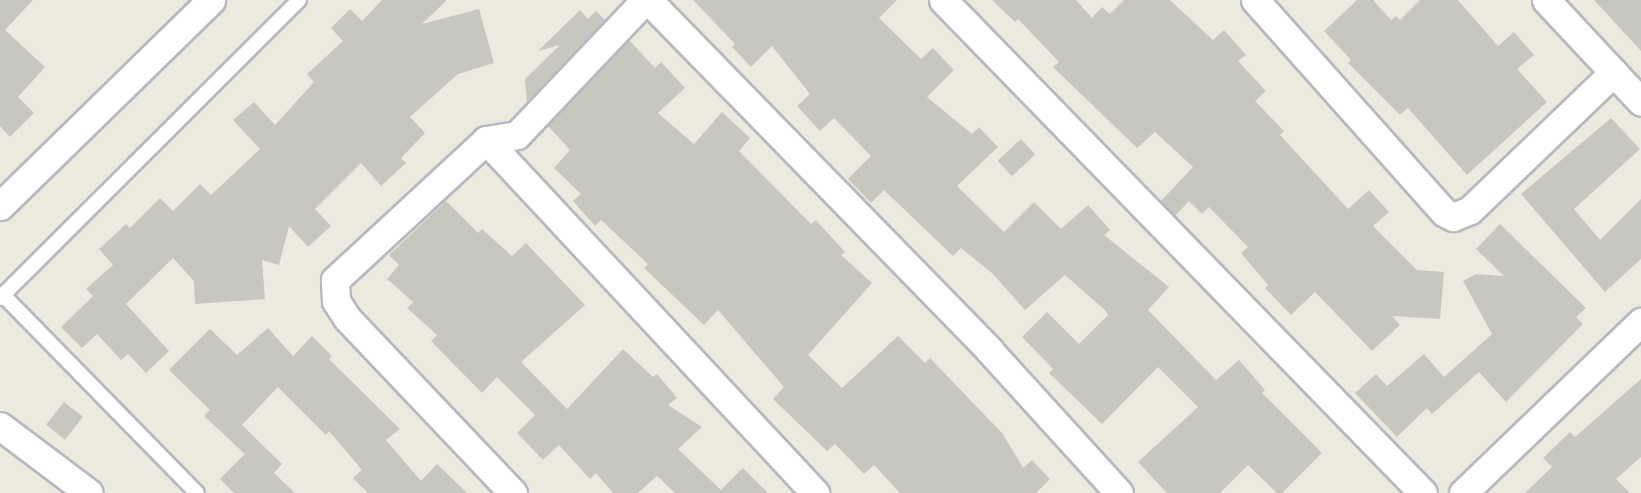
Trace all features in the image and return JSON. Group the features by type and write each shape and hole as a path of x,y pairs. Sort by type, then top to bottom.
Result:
{"street":[{"path":"0,206 211,0"},
{"path":"513,493 347,318 336,301 335,280 486,140 517,135 647,0 989,350 1119,493"},
{"path":"943,0 1423,493"},
{"path":"1255,0 1445,213 1453,217 1470,210 1614,72"},
{"path":"1546,0 1641,102"},
{"path":"486,140 814,493"},
{"path":"1463,493 1641,322"},
{"path":"0,426 89,493"}],"lane":[{"path":"197,493 2,297 299,0"}],"building":[{"path":"0,0 33,0 5,30 45,67 18,97 34,113 10,137 0,126"},
{"path":"382,0 447,0 422,24 479,9 494,63 458,74 410,117 425,133 401,158 406,163 381,186 361,163 315,209 331,226 308,247 289,226 279,265 262,260 265,299 195,304 194,281 173,258 126,304 169,351 146,373 128,354 121,360 97,334 82,348 61,327 93,296 86,289 113,265 99,249 126,224 130,228 160,198 173,211 200,184 211,195 260,149 233,120 254,102 275,125 314,82 307,74 343,41 331,28 350,9 362,21"},
{"path":"693,0 897,0 879,18 921,59 933,48 954,70 927,97 972,134 979,127 998,147 957,186 1004,232 1034,202 1061,229 1088,205 1110,230 1104,235 1169,287 1148,310 1216,380 1239,360 1265,390 1262,393 1322,453 1282,493 1277,493 1248,465 1220,493 1167,493 1138,462 1198,407 1158,367 1102,424 1049,373 1053,369 1022,337 1047,312 1079,344 1108,315 1106,311 1065,275 1025,310 993,274 961,248 953,256 884,190 871,203 848,179 871,156 834,118 820,131 797,106 810,94 772,46 751,67 732,47 735,44"},
{"path":"992,0 1076,0 1092,18 1102,7 1110,14 1124,0 1170,0 1213,40 1224,30 1246,55 1238,61 1266,91 1255,101 1284,131 1280,135 1348,209 1369,190 1389,212 1373,226 1417,270 1444,272 1440,319 1392,316 1400,325 1372,351 1315,292 1291,315 1265,288 1268,285 1241,253 1248,247 1209,207 1202,214 1189,201 1175,216 1161,201 1193,167 1155,132 1137,148 1053,67 1059,62 1018,19 1015,22"},
{"path":"1357,0 1373,0 1391,20 1396,16 1400,20 1420,0 1458,0 1498,46 1514,32 1534,55 1517,69 1547,102 1467,175 1408,108 1400,115 1348,63 1351,60 1324,31"},
{"path":"1594,0 1641,0 1641,51"},
{"path":"580,10 588,19 596,11 605,20 527,102 525,79 560,45 538,51"},
{"path":"629,40 655,68 661,62 685,88 658,113 694,144 722,112 750,138 739,151 811,224 816,220 845,252 841,255 872,283 808,355 842,388 898,336 925,363 930,358 1003,434 1023,468 1032,460 1050,479 1036,493 900,493 874,465 864,474 835,444 827,451 773,399 784,387 718,310 704,325 644,268 648,264 601,220 595,226 573,201 581,194 554,168 570,150 548,126"},
{"path":"1611,118 1640,149 1574,209 1600,240 1641,199 1641,259 1605,292 1521,194"},
{"path":"1021,139 1035,154 1012,176 998,161"},
{"path":"446,201 478,233 482,229 512,256 526,243 585,305 521,362 567,409 623,349 653,377 657,374 677,398 668,405 702,427 678,449 721,490 743,468 768,493 675,493 657,476 638,493 613,493 596,473 590,479 559,445 543,460 517,433 535,415 497,377 482,393 431,341 437,335 407,308 413,302 387,279 399,265 389,255"},
{"path":"1500,224 1586,308 1576,317 1583,324 1506,402 1479,372 1432,414 1427,408 1397,437 1355,393 1376,374 1387,386 1424,354 1444,377 1492,334 1463,281 1476,274 1504,276 1476,249"},
{"path":"268,328 293,356 312,336 332,356 329,359 400,429 386,440 421,481 437,464 467,493 368,493 353,478 362,470 329,431 326,435 278,387 242,425 282,464 274,473 295,493 234,493 220,479 245,454 204,416 210,410 169,370 210,329 237,355"},
{"path":"1641,379 1641,457 1616,479 1630,493 1525,493 1552,467 1543,458 1570,432 1575,437"},
{"path":"64,402 83,417 65,440 46,425"}]}
